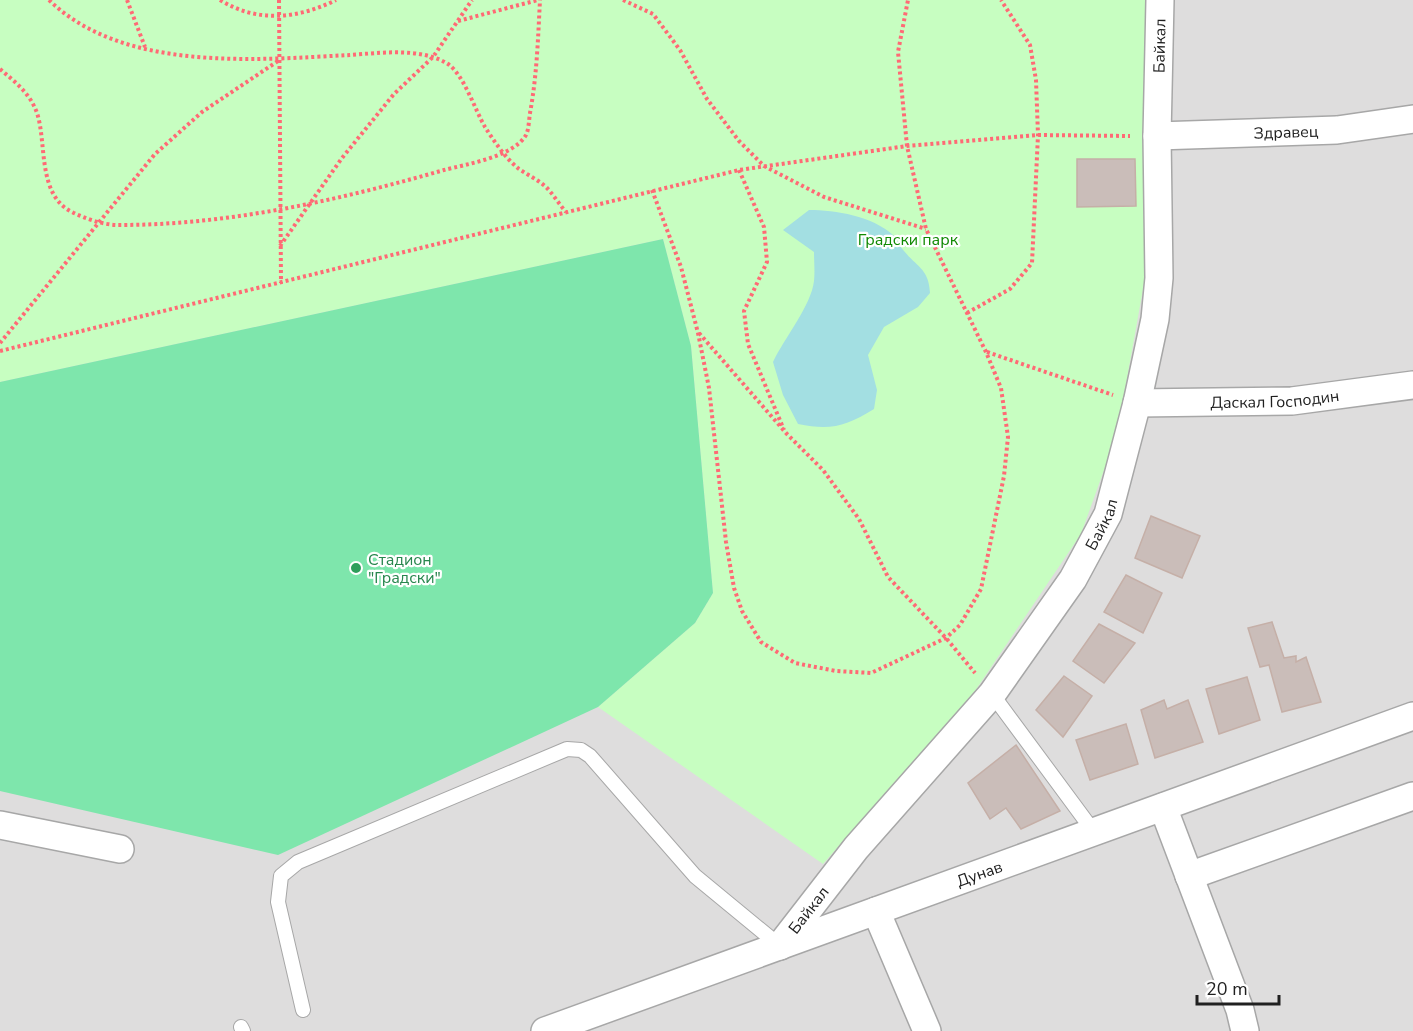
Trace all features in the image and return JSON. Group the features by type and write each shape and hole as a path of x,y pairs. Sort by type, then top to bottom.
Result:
{"street":[{"name":"Байкал","path":"780,946 856,849 992,694 1073,579 1108,514 1137,403 1155,319 1158,288 1157,136 1160,0"},
{"name":"Здравец","path":"1157,136 1326,130 1413,119"},
{"name":"Даскал Господин","path":"1137,403 1292,401 1413,385"},
{"name":"Дунав","path":"558,1028 1413,716"},
{"path":"1189,876 1413,796"},
{"path":"1163,807 1240,1010 1245,1031"},
{"path":"0,825 120,849"},
{"path":"876,911 927,1031"}],"lane":[{"path":"992,694 1094,832"},
{"path":"303,1010 278,902 281,876 298,862 567,749 581,750 590,756 695,876 780,946"}],"path":[{"path":"49,0 65,16 114,40 218,60 279,60 389,53 433,57 451,66 504,153 517,167 545,187 566,212"},
{"path":"127,0 146,47"},
{"path":"220,0 249,13 278,17 313,12 336,0"},
{"path":"279,0 281,283"},
{"path":"280,246 342,158 394,94 433,57 472,0"},
{"path":"0,69 24,89 37,114 42,155 53,193 69,211 98,222 118,225 190,221 280,210 346,198 504,153 526,135 537,80 539,0 458,22"},
{"path":"622,0 652,14 680,50 707,99 739,141 764,166 824,197 926,229"},
{"path":"652,190 681,267 698,333 708,388 726,542 734,588 742,611 761,642 795,663 836,671 870,673 946,638 960,625 981,589 1004,476 1008,437 1001,388 926,229 907,146 898,52 908,0"},
{"path":"967,313 1010,289 1032,263 1038,135 1036,80 1030,45 1001,0"},
{"path":"0,343 154,154 202,112 279,60"},
{"path":"0,351 739,170 907,146 1038,135 1157,136"},
{"path":"739,170 764,227 767,262 744,311 748,344 786,433"},
{"path":"698,333 786,433 824,471 859,519 888,578 946,638 992,694"},
{"path":"986,352 1137,403"}],"shaded area":[{"path":"0,0 1413,0 1413,1031 0,1031"}],"green space":[{"name":"Градски парк","path":"0,0 1145,0 1145,278 1117,434 1081,534 975,691 823,864 598,707 695,623 713,593 691,346 663,239 0,382"},
{"name":"Стадион \"Градски\"","path":"663,239 691,346 713,593 695,623 598,707 278,855 0,791 0,382"}],"water":[{"path":"809,210 853,215 884,228 893,235 902,249 925,273 929,285 930,293 918,307 884,327 868,355 877,390 874,409 855,420 838,426 820,427 798,424 783,395 773,362 812,291 814,252 783,230"}],"building":[{"path":"1077,159 1135,159 1136,206 1077,207"},
{"path":"1151,516 1200,536 1182,578 1135,558"},
{"path":"1126,575 1162,593 1143,633 1104,612"},
{"path":"1272,622 1284,658 1296,656 1296,662 1306,657 1321,702 1282,712 1269,665 1260,667 1248,628"},
{"path":"1099,624 1135,643 1104,683 1073,661"},
{"path":"1064,676 1092,696 1063,737 1036,710"},
{"path":"1247,677 1260,720 1219,734 1206,689"},
{"path":"1164,700 1167,709 1188,700 1203,742 1155,758 1141,710"},
{"path":"1126,724 1138,764 1090,780 1076,740"},
{"path":"1016,745 1060,811 1021,829 1006,808 990,819 968,783"}],"place":[{"name":"Стадион \"Градски\"","path":"356,568"}]}
